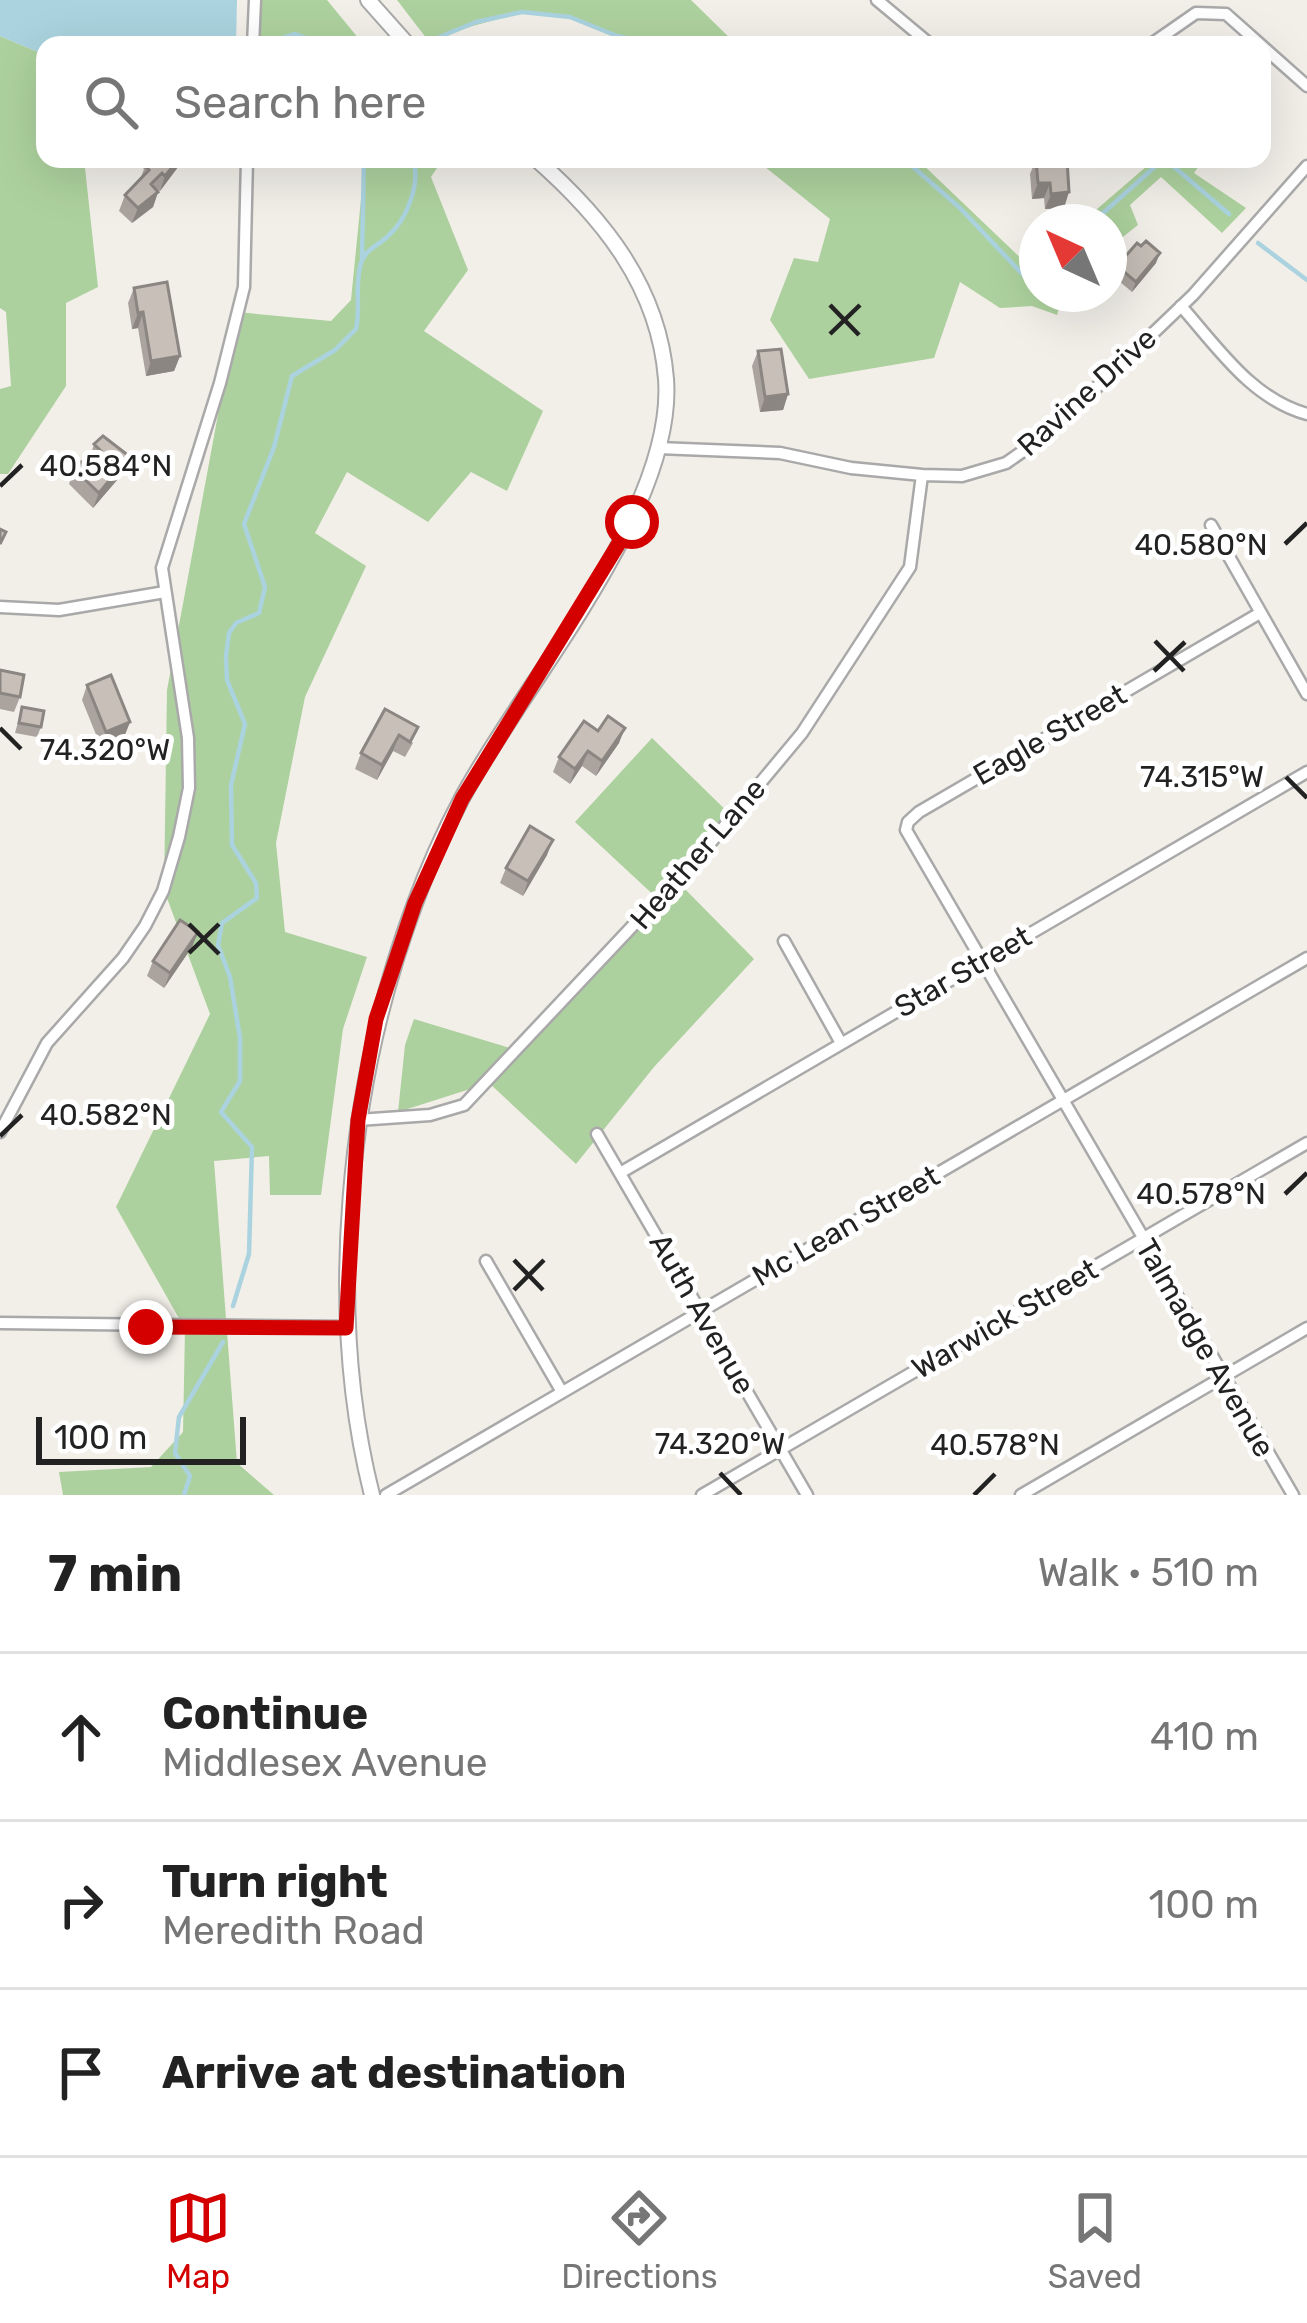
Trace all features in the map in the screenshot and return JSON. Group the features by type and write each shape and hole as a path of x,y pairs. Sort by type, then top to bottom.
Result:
{"street":[{"path":"254,36 255,0"},
{"path":"368,0 400,36"},
{"path":"877,0 920,36"},
{"path":"1163,36 1196,13 1226,14 1251,36"},
{"path":"1271,54 1307,86"},
{"name":"Ravine Drive","path":"658,448 780,453 851,468 922,475 962,476 1006,464 1033,447 1181,306 1307,166"},
{"path":"0,1132 47,1043 123,958 163,891 189,788 188,738 162,568 220,383 244,287 247,168"},
{"path":"372,1495 346,1328 358,1120 376,1019 415,903 462,799 632,522 658,448 666,381 650,306 620,246 577,194 547,168"},
{"path":"1181,306 1261,392 1287,409 1307,414"},
{"name":"Heather Lane","path":"358,1120 430,1115 464,1105 706,847 802,733 910,567 922,475"},
{"path":"1211,525 1307,694"},
{"path":"0,607 59,610 165,592"},
{"name":"Eagle Street","path":"906,826 919,812 1260,613"},
{"name":"Star Street","path":"620,1173 1307,772"},
{"name":"Talmadge Avenue","path":"906,826 908,838 980,963 1293,1495"},
{"path":"784,941 841,1043"},
{"name":"Mc Lean Street","path":"386,1495 1307,958"},
{"name":"Auth Avenue","path":"597,1134 807,1495"},
{"name":"Warwick Street","path":"702,1495 1307,1143"},
{"path":"486,1261 562,1392"},
{"path":"0,1323 346,1328"},
{"path":"1022,1495 1307,1328"}],"green space":[{"path":"257,0 327,0 357,36 255,36"},
{"path":"397,0 691,0 728,36 617,36 570,17 522,12 425,36"},
{"path":"0,36 36,51 36,168 85,168 98,287 66,303 66,386 8,474 0,474 0,389 11,386 6,312 0,308"},
{"path":"364,168 437,168 431,177 468,270 424,331 543,411 507,491 471,472 428,522 347,472 315,533 366,566 305,697 276,843 285,932 367,957 343,1029 321,1195 270,1195 269,1156 214,1161 237,1463 274,1495 63,1495 59,1472 151,1467 183,1432 185,1329 116,1207 210,1014 164,890 167,690 237,312 331,321 351,300"},
{"path":"766,168 926,168 1019,256 1019,307 1000,308 960,282 934,358 809,379 770,320 794,258 818,262 830,219"},
{"path":"1145,168 1198,168 1194,173 1246,208 1222,233 1161,177 1130,205 1138,225 1127,234 1127,204 1103,204"},
{"path":"652,738 738,822 679,883 754,959 654,1067 576,1164 489,1083 398,1112 405,1045 414,1019 520,1051 660,901 575,822"}],"water":[{"path":"0,0 237,0 236,36 36,36 36,51 0,36"}],"building":[{"path":"172,168 151,184 158,192 138,208 125,195 149,170"},
{"path":"1037,168 1068,168 1069,192 1051,194 1050,183 1038,183"},
{"path":"1146,241 1160,253 1136,282 1127,274 1127,254 1137,243 1141,246"},
{"path":"167,282 180,356 151,361 134,288"},
{"path":"781,349 788,394 765,397 758,351"},
{"path":"103,436 129,456 99,493 74,469 81,462 86,467 101,451 94,444"},
{"path":"0,670 24,675 20,697 0,693"},
{"path":"111,675 130,722 106,732 87,685"},
{"path":"22,707 44,711 41,727 19,723"},
{"path":"385,709 418,727 410,742 399,735 382,765 361,753"},
{"path":"608,716 625,728 602,761 588,751 575,769 559,757 584,721 598,731"},
{"path":"530,826 553,840 528,881 506,868"},
{"path":"180,920 198,932 170,973 153,961"}],"waterway":[{"path":"442,36 476,22 522,12 570,17 617,36"},
{"path":"289,36 300,36"},
{"path":"362,258 364,168"},
{"path":"233,1306 249,1254 252,1147 221,1112 240,1081 240,1038 230,977 218,945 222,923 257,898 256,883 232,845 231,785 245,724 227,680 226,656 229,633 236,623 259,613 265,587 244,524 274,447 292,376 335,350 356,329 361,263 406,211 414,190 415,168"},
{"path":"914,168 1019,271"},
{"path":"1113,204 1154,168"},
{"path":"1175,168 1229,214"},
{"path":"1258,243 1307,280"},
{"path":"184,1495 190,1476 175,1453 179,1417 223,1342"}],"route":[{"path":"146,1327 346,1328 358,1120 376,1019 415,903 462,799 632,522"}]}
